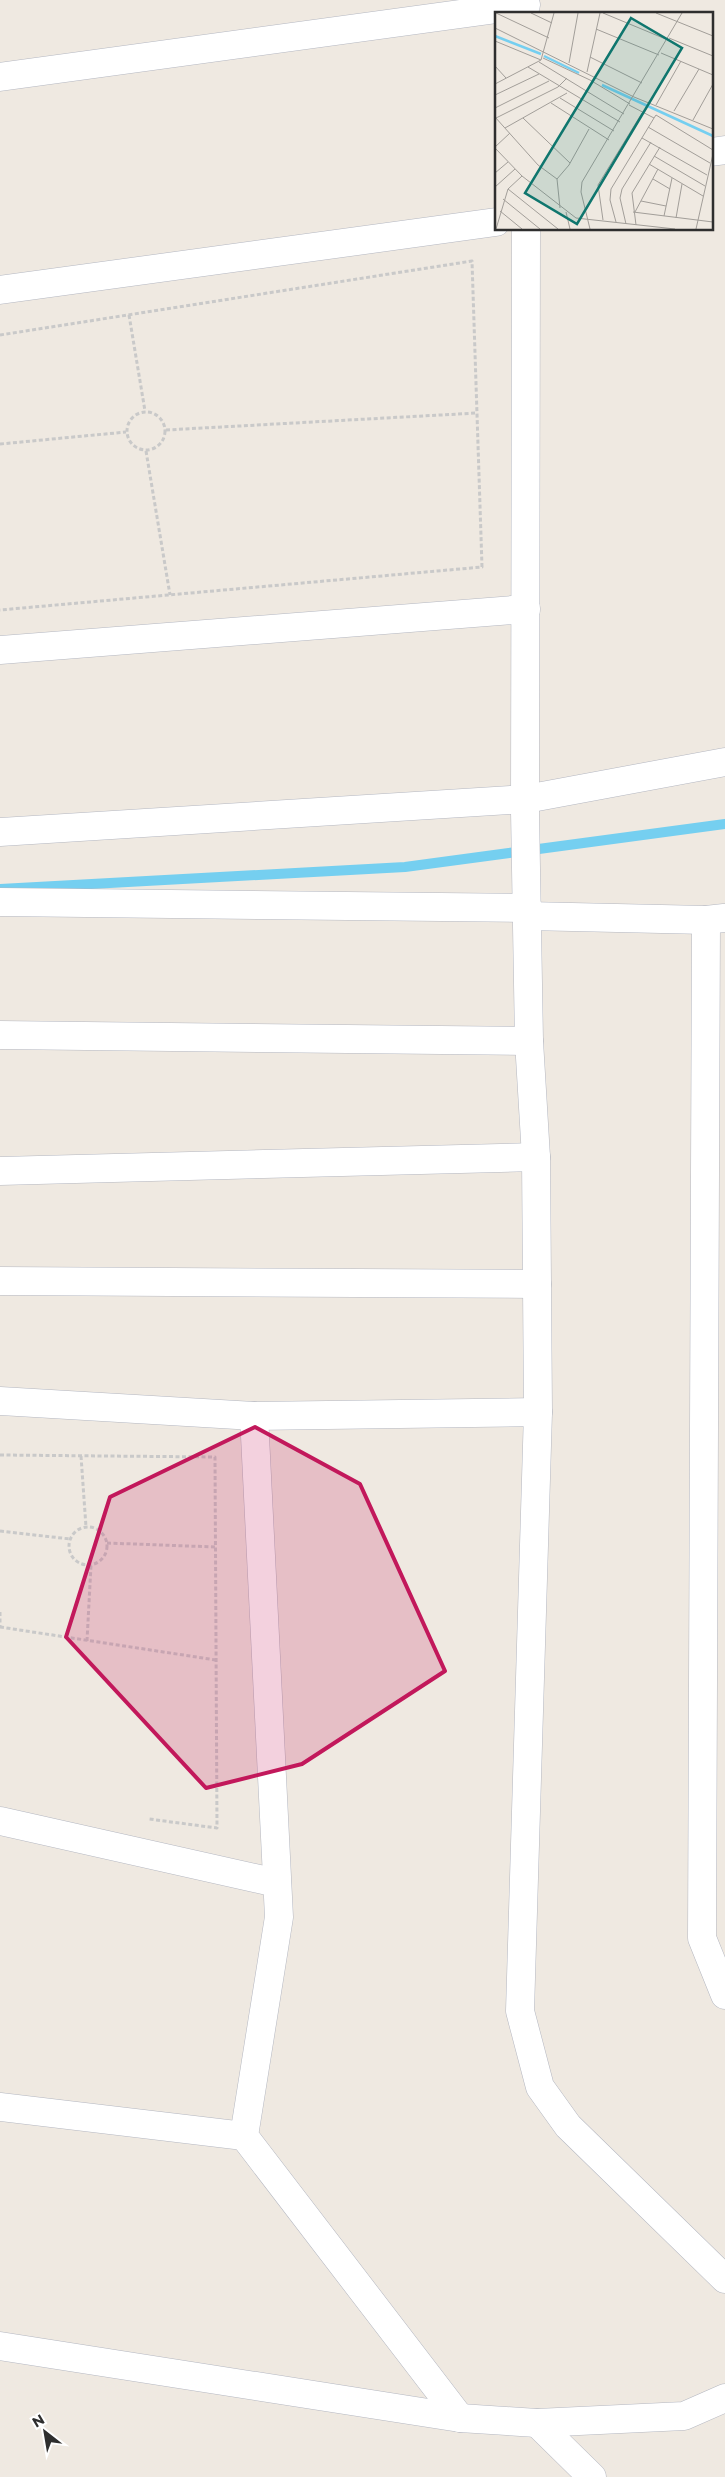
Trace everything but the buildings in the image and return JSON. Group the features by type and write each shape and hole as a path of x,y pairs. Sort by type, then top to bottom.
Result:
{"street":[{"path":"0,77 526,6"},
{"path":"712,152 725,150"},
{"path":"0,290 495,222"},
{"path":"526,230 525,805 529,1041 536,1157 538,1412 520,2011 540,2086 568,2126 725,2279"},
{"path":"0,650 526,609"},
{"path":"0,832 525,805 725,762"},
{"path":"0,902 527,907 716,919 702,1938 725,1995"},
{"path":"0,1035 529,1041"},
{"path":"0,1171 536,1157"},
{"path":"0,1281 537,1284"},
{"path":"0,1401 254,1416 538,1412"},
{"path":"244,2136 279,1916 254,1416"},
{"path":"0,1821 277,1883"},
{"path":"0,2107 244,2136 460,2418"},
{"path":"0,2346 460,2418 538,2423 684,2416 725,2398"},
{"path":"538,2423 592,2477"}],"path":[{"path":"0,335 472,261 482,567 0,610"},
{"path":"129,315 145,411"},
{"path":"145,411 155,414 162,421 166,430 163,441 156,448 146,451 136,449 126,432 128,422 135,415 145,411"},
{"path":"166,430 477,412"},
{"path":"0,444 126,432"},
{"path":"146,451 170,595"},
{"path":"0,1455 215,1457 217,1828"},
{"path":"81,1456 86,1527"},
{"path":"86,1527 96,1528 104,1533 108,1543 107,1553 101,1560 91,1565 81,1564 73,1558 70,1549 70,1539 76,1530 86,1527"},
{"path":"0,1531 70,1539"},
{"path":"108,1543 215,1547"},
{"path":"87,1640 91,1565"},
{"path":"0,1612 0,1627 216,1660"}],"highlighted area":[{"path":"255,1427 360,1484 445,1671 302,1764 206,1788 66,1637 110,1497"}],"waterway":[{"path":"0,889 405,867 725,824"}]}
